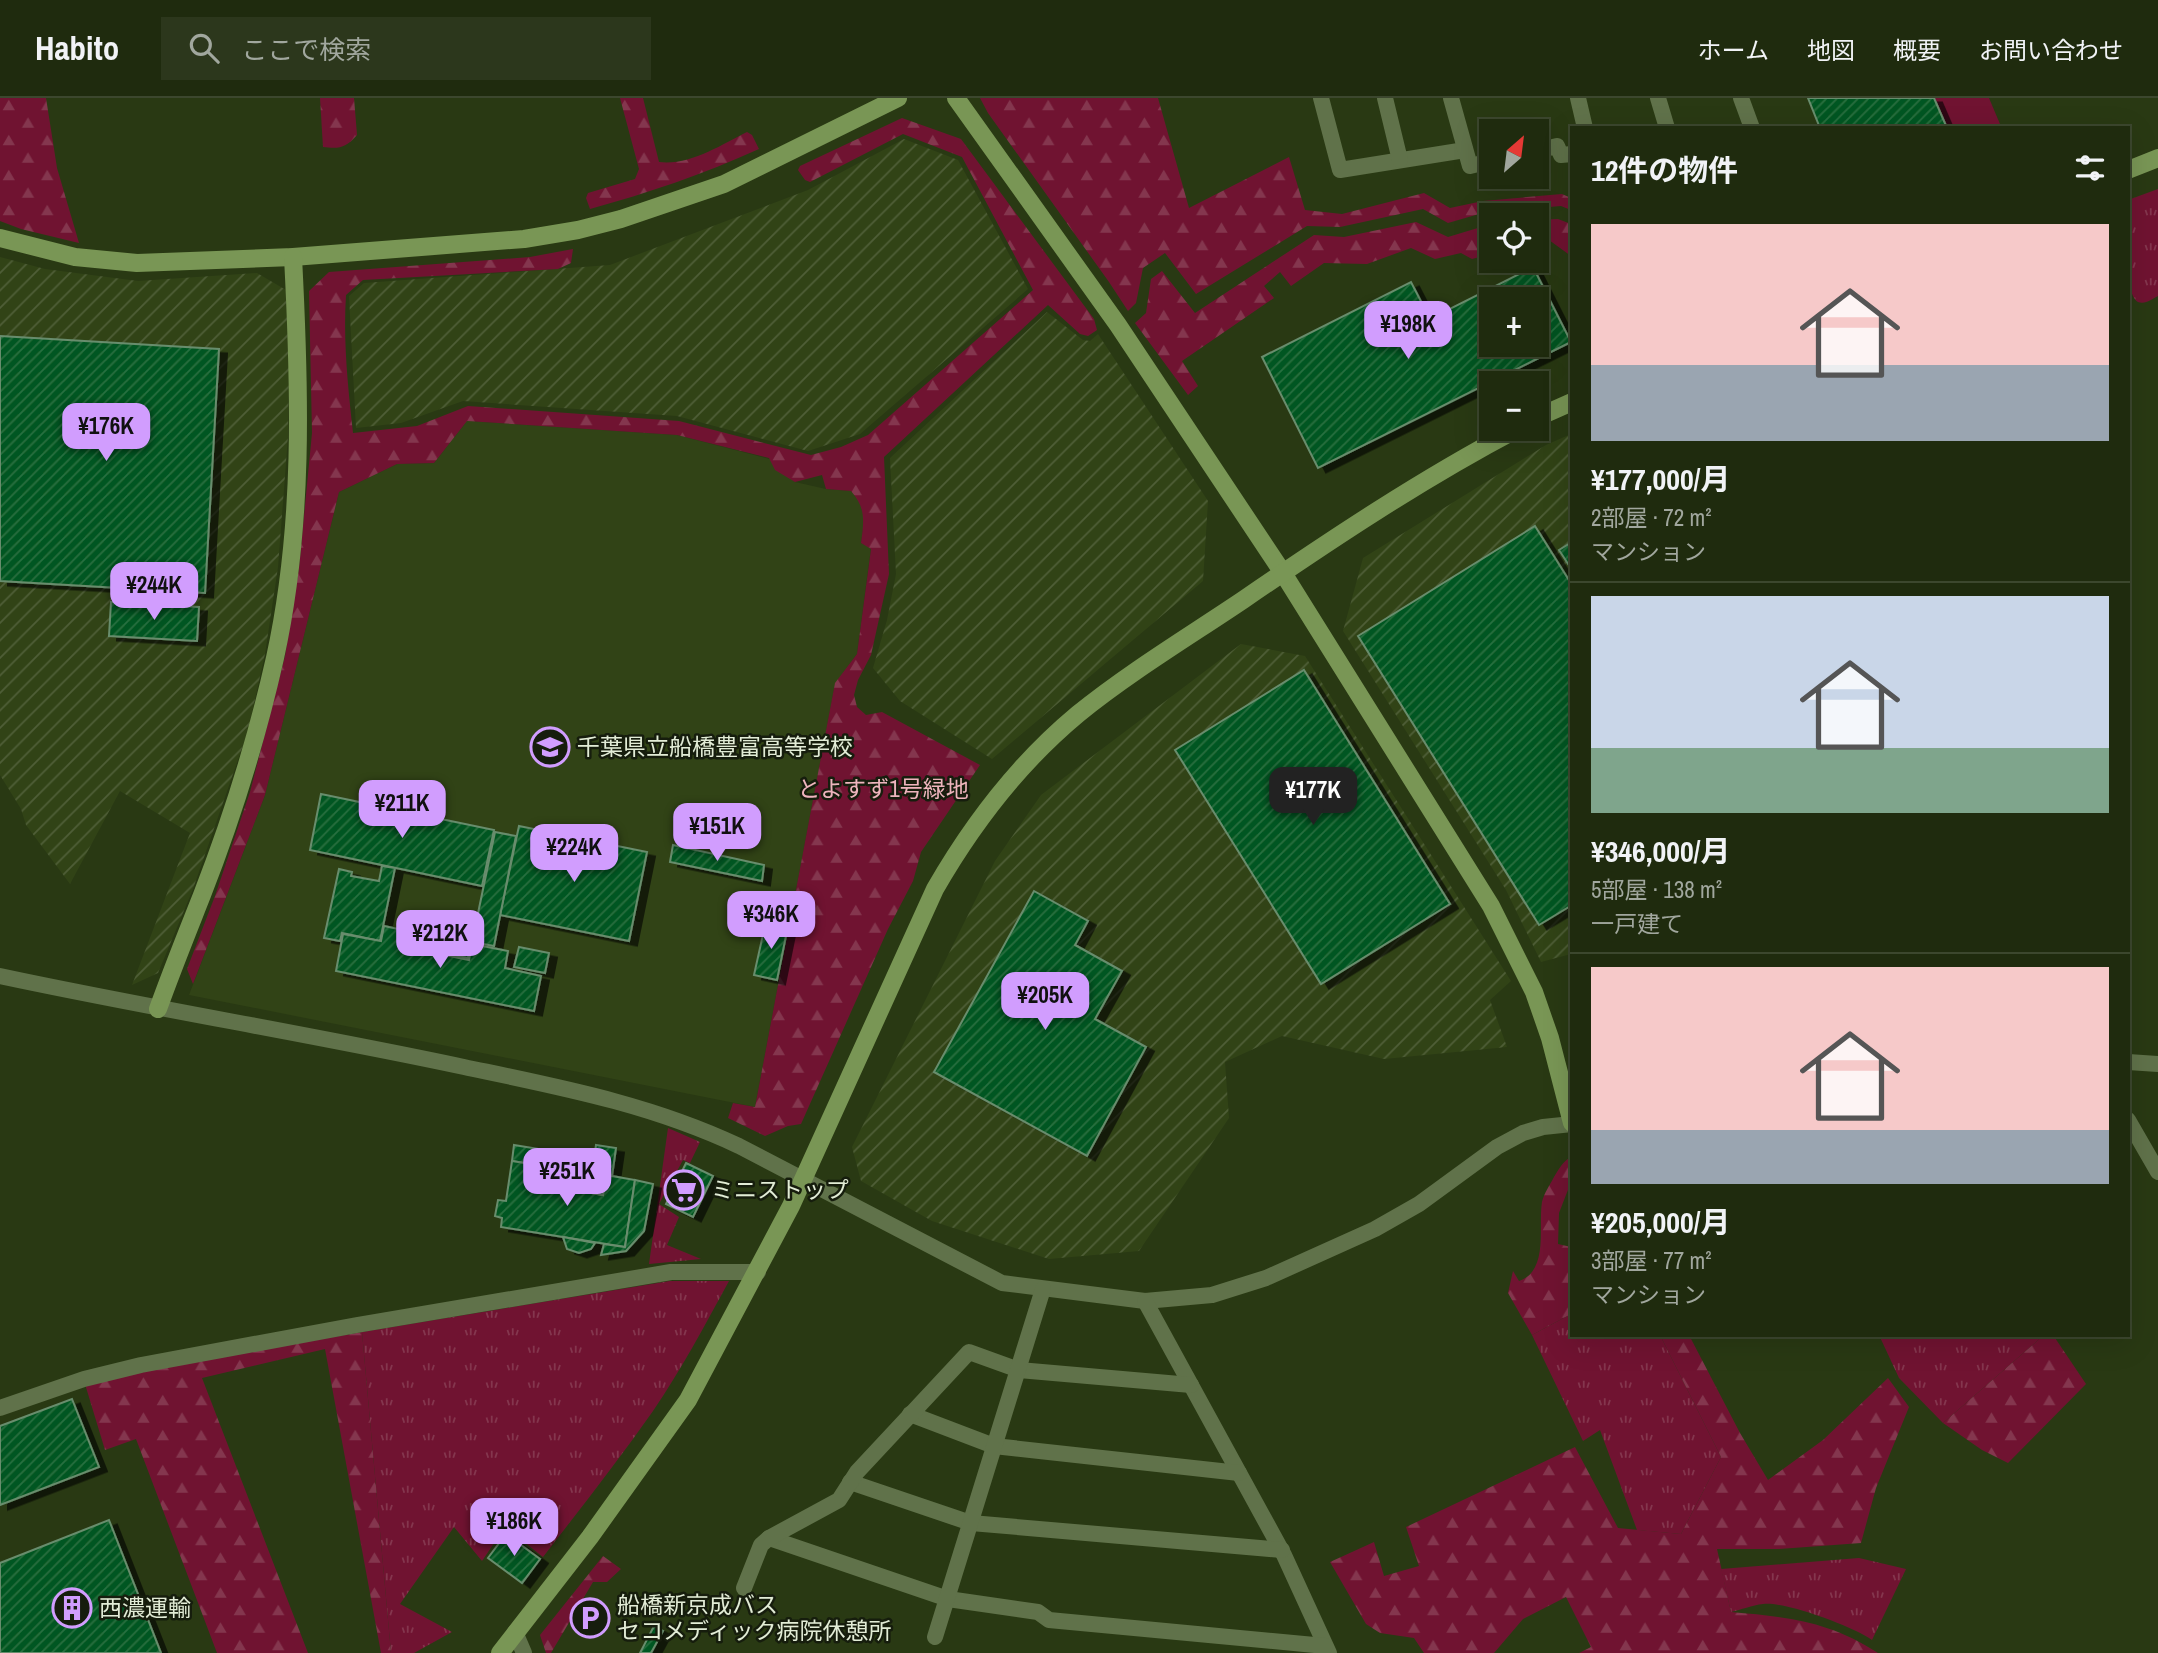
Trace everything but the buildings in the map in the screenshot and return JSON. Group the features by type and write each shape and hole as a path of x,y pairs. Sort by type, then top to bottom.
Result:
{"street":[{"path":"0,238 75,257 137,263 293,257 524,239 621,219 724,184 898,98"},
{"path":"956,98 1118,325 1283,573 1491,906 1514,950 1550,1038 1570,1116"},
{"path":"1321,98 1340,170 1465,150"},
{"path":"1385,98 1400,160"},
{"path":"1451,98 1470,166 1479,164"},
{"path":"1578,98 1585,126"},
{"path":"1658,98 1666,126"},
{"path":"1741,98 1751,126"},
{"path":"1549,148 1557,146 1560,155 1570,154"},
{"path":"2130,169 2158,158"},
{"path":"158,1009 203,894 240,788 275,656 289,568 299,437 299,367 293,257"},
{"path":"1549,412 1570,403"},
{"path":"500,1653 590,1537 688,1400 758,1272 803,1179 935,889 954,855 991,804 1016,774 1078,714 1283,573 1466,456 1494,441"},
{"path":"0,976 158,1009 353,1044 629,1103 702,1128 1002,1283 1145,1301 1212,1295 1266,1279 1375,1229 1419,1204 1497,1147 1523,1133 1543,1127 1570,1124"},
{"path":"2130,1062 2158,1065"},
{"path":"2130,1123 2158,1172"},
{"path":"0,1408 84,1379 129,1368 357,1325 671,1272 758,1272"},
{"path":"935,1637 1043,1289"},
{"path":"1145,1301 1282,1550 1327,1650"},
{"path":"744,1588 761,1545 839,1500 857,1472 969,1352 1019,1370 1191,1385"},
{"path":"910,1414 994,1446 1239,1473"},
{"path":"850,1482 971,1523 1282,1550"},
{"path":"769,1538 948,1600 1038,1612 1049,1620 1327,1650"},
{"path":"515,1632 524,1653"}],"shaded area":[{"path":"904,139 958,160 1028,289 860,434 808,451 677,416 463,401 401,423 356,428 349,296 364,283 610,265 808,190"},
{"path":"0,257 45,269 138,281 257,273 286,290 288,436 278,567 265,654 248,731 193,889 158,973 132,985 190,833 120,791 70,884 26,825 21,809 0,775"},
{"path":"1047,312 1083,340 1090,341 1098,334 1208,501 1203,581 992,759 900,701 873,668 887,620 896,574 890,458"},
{"name":"千葉県立船橋豊富高等学校","path":"467,421 677,435 770,459 795,482 851,491 859,500 865,516 861,543 871,548 857,654 835,684 755,1107 189,995 265,795 339,492 397,464 434,463"},
{"path":"1570,434 1570,954 1541,962 1506,890 1343,631 1363,558 1546,445"},
{"path":"1241,644 1305,656 1511,981 1490,1000 1507,1047 1384,1059 1282,1036 1225,1062 1229,1118 1139,1251 1049,1259 932,1221 861,1181 852,1147 995,861 1041,795"}],"green space":[{"path":"0,98 46,98 57,168 79,243 0,221"},
{"path":"320,98 354,98 357,135 346,145 338,148 323,147"},
{"path":"620,98 643,98 659,162 693,158 747,132 752,135 759,149 676,182 590,209 586,198 588,193 635,179 639,169"},
{"path":"980,98 1158,98 1189,208 1289,157 1305,210 1342,214 1424,193 1450,208 1483,201 1562,194 1570,198 1570,210 1561,206 1549,207 1549,203 1479,203 1479,214 1448,223 1423,209 1340,227 1307,226 1196,294 1165,253 1143,268 1136,303 1128,311"},
{"path":"1934,98 1989,98 2000,124 1996,126 1946,126"},
{"name":"とよすず1号緑地","path":"902,118 961,139 1094,319 1097,330 1088,336 1080,334 1048,305 884,457 889,574 871,655 858,680 854,695 857,707 866,715 882,712 980,765 921,852 913,881 888,929 801,1124 788,1126 765,1136 728,1118 733,1103 755,1107 835,683 857,654 871,549 861,543 863,515 851,491 826,489 822,475 795,482 775,470 769,458 677,435 467,421 434,463 397,464 339,492 265,795 193,984 187,969 250,792 285,656 299,568 312,433 309,291 329,272 530,257 573,249 571,263 558,269 363,280 346,295 346,347 353,433 417,426 468,406 679,421 811,455 841,447 868,435 1033,290 962,157 903,134 810,182 805,180 798,170 800,166"},
{"path":"2158,189 2158,296 2141,303 2133,296 2130,285 2130,199"},
{"path":"1549,219 1558,219 1570,224 1570,255 1549,240"},
{"path":"1416,222 1448,237 1479,228 1479,257 1472,259 1461,253 1435,259 1411,248 1367,264 1324,263 1291,286 1280,272 1264,286 1274,298 1182,361 1198,386 1188,395 1135,323 1146,313 1151,279 1162,271 1195,313 1314,235 1344,237"},
{"path":"668,1128 700,1142 690,1163 683,1160 659,1204 679,1217 667,1245 701,1259 649,1264"},
{"path":"1570,1158 1570,1185 1559,1213 1558,1244 1570,1247 1570,1315 1532,1335 1508,1293 1513,1271 1519,1281 1535,1268 1540,1247 1543,1199 1559,1168"},
{"path":"670,1281 729,1281 673,1380 613,1467 543,1557 505,1527 482,1561 454,1527 400,1604 452,1632 414,1653 391,1653 362,1332"},
{"path":"1570,1315 1570,1337 1661,1337 1721,1457 1681,1534 1637,1530 1600,1430 1583,1441 1532,1335"},
{"path":"362,1332 391,1653 381,1653 325,1349 202,1378 308,1653 217,1653 136,1439 105,1450 85,1384 141,1371"},
{"path":"1661,1337 1690,1337 1768,1480 1823,1440 1888,1378 1909,1407 1876,1488 1861,1543 1779,1549 1717,1549 1731,1612 1808,1622 1842,1634 1878,1653 1579,1653 1591,1647 1566,1597 1523,1619 1494,1653 1424,1653 1414,1638 1380,1633 1366,1624 1330,1562 1374,1542 1384,1576 1419,1566 1406,1527 1575,1447 1618,1528 1681,1534 1721,1457"},
{"path":"1880,1337 2042,1337 1943,1423 1899,1378"},
{"path":"2042,1337 2054,1337 2086,1384 2008,1463 1982,1450 1943,1423"},
{"path":"603,1556 621,1569 607,1582 593,1582 551,1653 546,1653 540,1635"},
{"path":"1859,1558 1906,1569 1872,1640 1835,1622 1773,1604 1755,1605 1731,1612 1721,1569"}],"place":[{"name":"千葉県立船橋豊富高等学校","path":"550,747"},
{"name":"ミニストップ","path":"684,1190"},
{"name":"西濃運輸","path":"72,1608"},
{"name":"船橋新京成バス セコメディック病院休憩所","path":"590,1618"}]}
